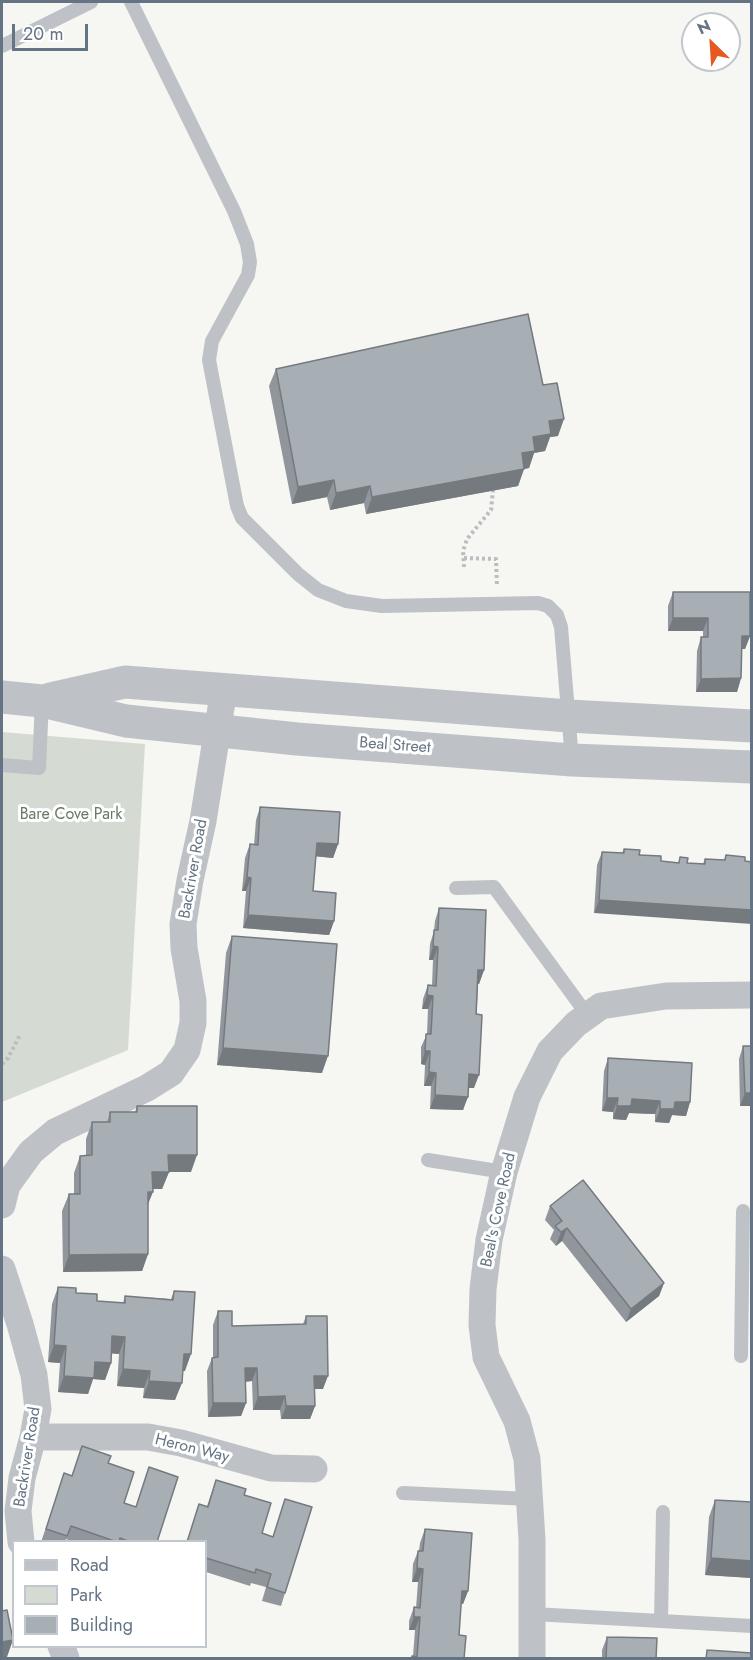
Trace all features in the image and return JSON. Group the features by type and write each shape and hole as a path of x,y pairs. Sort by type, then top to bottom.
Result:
{"street":[{"name":"Beal Street","path":"42,701 125,682 569,716 752,726"},
{"name":"Backriver Road","path":"2,1205 7,1185 31,1152 55,1132 147,1088 171,1073 187,1050 193,1023 193,1001 184,948 183,924 203,821 224,689"},
{"name":"Beal Street","path":"2,697 42,701 126,721 297,739 572,759 752,767"},
{"name":"Beal's Cove Road","path":"532,1659 533,1614 526,1459 517,1421 486,1357 482,1325 483,1289 489,1240 504,1172 528,1097 550,1051 576,1024 601,1006 654,997 752,995"},
{"name":"Backriver Road","path":"2,1269 34,1375 38,1409 22,1478 18,1511 21,1540"},
{"name":"Heron Way","path":"33,1437 148,1437 181,1443 271,1468 314,1469"}],"lane":[{"path":"2,46 71,6 91,2"},
{"path":"131,2 234,211 247,244 250,262 248,275 212,341 209,360 237,506 242,518 298,574 318,590 346,601 382,606 498,603 538,603 548,606 557,615 561,627 572,759"},
{"path":"2,765 39,768 42,701"},
{"path":"456,888 494,887 588,1016"},
{"path":"428,1161 504,1172"},
{"path":"741,1356 747,1284 743,1211"},
{"path":"403,1493 529,1499"},
{"path":"661,1621 663,1512"},
{"path":"533,1614 752,1626"}],"path":[{"path":"465,567 463,551 467,539 491,510 493,490"},
{"path":"464,558 496,559 498,603"},
{"path":"2,1064 9,1058 20,1035"}],"green space":[{"name":"Bare Cove Park","path":"2,732 145,744 128,1050 2,1102"}],"building":[{"path":"528,314 543,385 557,383 564,419 549,421 551,434 533,437 535,451 522,453 524,469 372,497 370,486 336,493 334,480 298,487 276,369"},
{"path":"673,592 750,592 750,636 742,636 741,678 701,679 701,637 708,637 708,618 673,618"},
{"path":"260,807 340,812 338,844 317,843 313,891 336,893 334,921 248,915 251,878 247,877 250,844 258,845"},
{"path":"624,849 640,850 639,855 661,856 661,861 679,863 680,857 688,858 687,863 705,864 705,859 725,860 726,855 745,857 745,861 752,862 752,910 599,900 602,852 624,853"},
{"path":"439,908 486,910 484,970 478,970 476,1014 482,1015 479,1075 469,1074 468,1097 435,1095 436,1073 429,1072 430,1051 425,1051 426,1034 431,1034 433,996 427,995 428,985 436,986 438,947 433,946 434,930 438,930"},
{"path":"232,936 337,944 328,1056 223,1048"},
{"path":"743,1046 752,1046 752,1093 745,1093"},
{"path":"608,1058 692,1063 690,1102 675,1102 674,1109 660,1109 660,1101 632,1099 631,1106 617,1106 618,1098 607,1098"},
{"path":"137,1106 197,1106 197,1155 168,1155 169,1172 152,1172 153,1192 148,1192 148,1254 69,1255 69,1194 80,1194 80,1156 92,1155 92,1122 110,1122 110,1112 137,1112"},
{"path":"583,1180 664,1283 631,1309 567,1228 561,1232 555,1226 562,1221 550,1206"},
{"path":"58,1287 76,1288 76,1293 97,1294 97,1301 125,1303 125,1296 173,1300 174,1291 195,1292 191,1354 184,1354 182,1383 149,1381 150,1371 123,1369 125,1337 112,1336 111,1363 95,1362 94,1378 64,1376 66,1346 54,1345"},
{"path":"218,1311 232,1311 232,1326 306,1324 306,1316 327,1316 328,1376 314,1376 315,1406 286,1406 285,1396 258,1397 257,1368 245,1368 246,1403 213,1403 212,1358 218,1357"},
{"path":"82,1446 111,1456 108,1463 134,1472 124,1503 136,1507 149,1467 178,1477 158,1540 120,1538 120,1540 111,1540 71,1526 67,1536 46,1529 64,1473 72,1476"},
{"path":"216,1480 246,1489 244,1495 271,1503 262,1533 273,1537 285,1499 312,1507 285,1593 267,1587 271,1574 256,1569 255,1573 207,1558 207,1540 188,1540 199,1504 208,1507"},
{"path":"715,1500 752,1502 752,1561 711,1558"},
{"path":"425,1529 472,1533 468,1591 462,1591 459,1635 466,1636 464,1659 412,1659 412,1656 417,1657 420,1617 414,1617 414,1607 420,1608 423,1569 417,1568 418,1551 423,1551"},
{"path":"7,1610 12,1640 2,1642 2,1611"},
{"path":"607,1637 657,1638 656,1659 606,1659"},
{"path":"707,1650 752,1653 752,1659 706,1659"}]}
